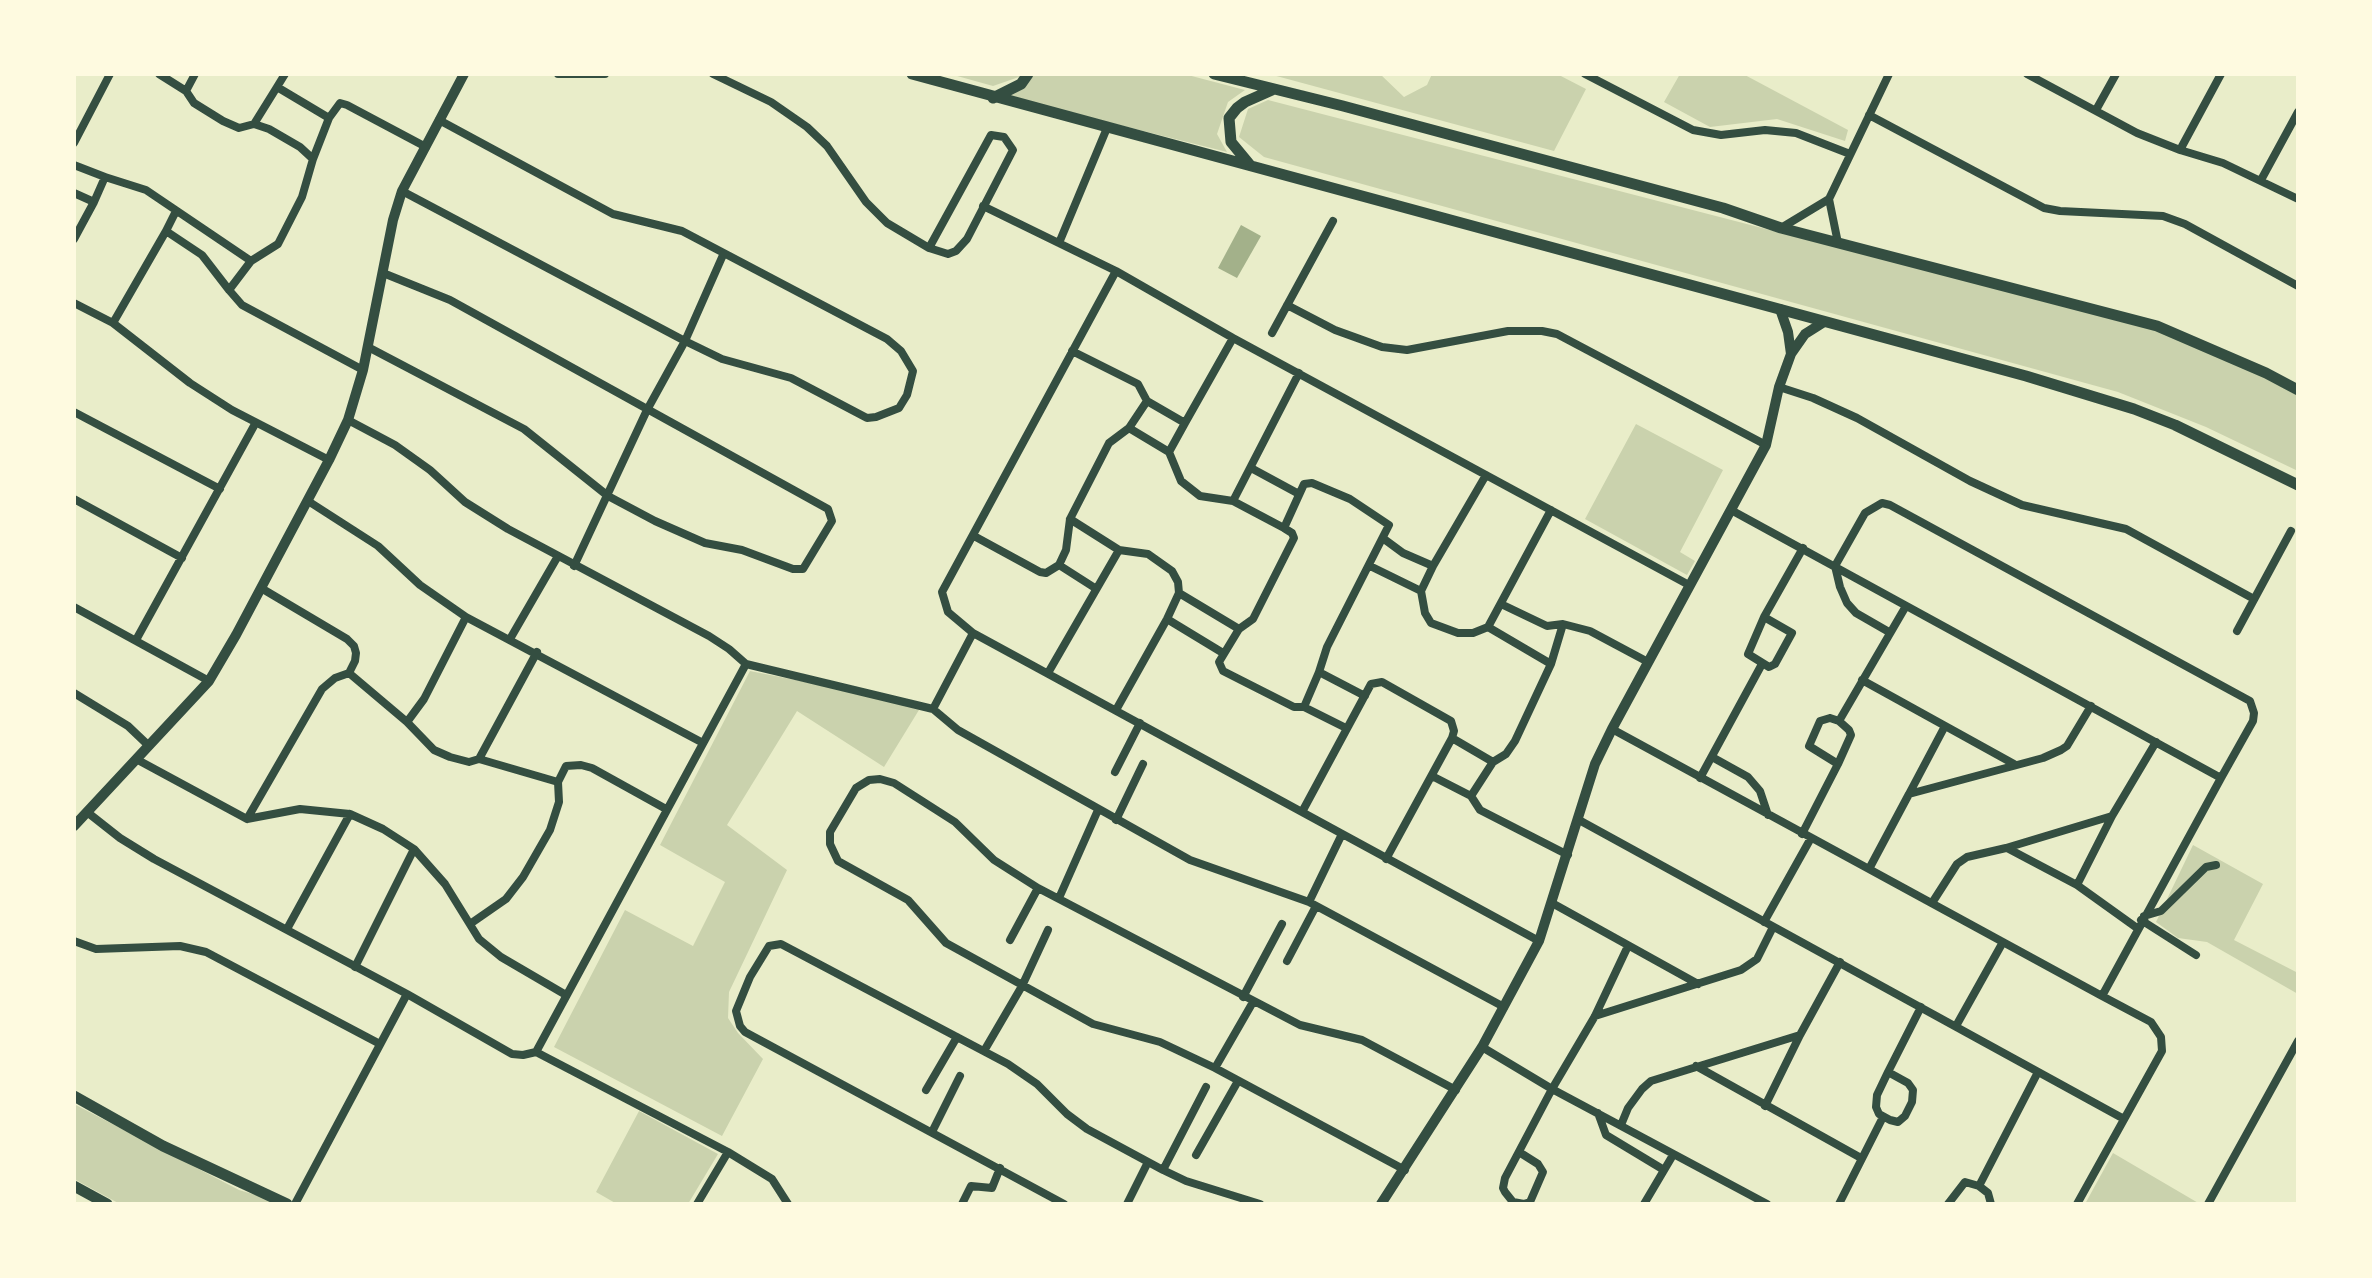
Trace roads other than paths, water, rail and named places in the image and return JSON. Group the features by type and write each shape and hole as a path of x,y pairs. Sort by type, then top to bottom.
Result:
{"main road":[{"path":"912,74 2026,376 2175,425 2298,485"},
{"path":"993,98 1021,84 1028,74"},
{"path":"1214,74 1359,110 1723,208 1781,228 2157,326 2298,390"},
{"path":"1253,168 1231,142 1229,118 1237,108 1273,90"},
{"path":"74,1096 163,1146 287,1204"},
{"path":"74,1186 107,1204"}],"street":[{"path":"74,143 110,74"},
{"path":"159,74 186,91 194,103 223,121 239,128 254,124 284,137 313,159"},
{"path":"186,91 195,74"},
{"path":"254,124 285,74"},
{"path":"558,74 605,74"},
{"path":"713,74 771,102 807,127 827,146 866,202 887,223 929,248 948,254 956,251 967,239 1013,150 1010,143 991,135 929,248"},
{"path":"1585,74 1693,130 1721,135 1765,130 1796,133 1850,154"},
{"path":"1781,228 1829,199 1889,74"},
{"path":"2027,74 2137,133 2223,163 2298,199"},
{"path":"2096,110 2116,74"},
{"path":"2180,150 2221,74"},
{"path":"74,826 209,681 308,501 348,420 363,370 393,220 402,191 461,75"},
{"path":"277,87 329,118"},
{"path":"229,290 251,261 278,244 302,197 329,118 340,103 426,147"},
{"path":"2261,180 2298,112"},
{"path":"1869,115 2044,208 2163,216 2185,224 2298,286"},
{"path":"402,191 685,341 722,359 791,378 867,418 899,408 907,395 913,371 901,351 887,339 672,227 613,214 439,120"},
{"path":"1059,243 1107,128"},
{"path":"74,165 146,190 251,261"},
{"path":"74,239 105,177"},
{"path":"74,193 94,202"},
{"path":"1829,199 1838,243"},
{"path":"983,206 1116,271 1233,338 1689,585"},
{"path":"113,323 176,211"},
{"path":"1272,333 1333,221"},
{"path":"166,231 202,255 242,305 363,370"},
{"path":"574,566 647,410 685,341 723,255"},
{"path":"1116,271 942,592 948,612 973,633 1539,941"},
{"path":"368,347 524,429 608,496 705,543 742,550 793,569 803,569 832,521 828,509 450,300 383,273"},
{"path":"74,303 113,323 190,383 255,424 329,460"},
{"path":"1287,305 1335,330 1382,347 1407,350 1508,331 1557,334 1766,445"},
{"path":"1780,309 1791,354"},
{"path":"1381,1204 1482,1047 1539,941 1595,764 1766,445 1779,387 1791,354 1805,334 1824,322"},
{"path":"1169,452 1233,338"},
{"path":"1072,351 1138,384 1147,401 1185,423"},
{"path":"1233,501 1299,373"},
{"path":"1779,387 1857,418 1970,481 2022,505 2126,529 2254,599"},
{"path":"974,536 1040,572 1046,573 1059,565 1066,550 1070,519 1109,443 1129,428 1147,401"},
{"path":"74,412 220,489"},
{"path":"348,420 395,445 430,470 465,502 574,566 709,636 746,664 933,709 958,730 1190,860 1313,904 1504,1007"},
{"path":"136,640 255,424"},
{"path":"1129,428 1169,452 1176,474 1188,490 1200,496 1233,501 1292,533 1294,538 1253,619 1239,629 1219,662 1223,671 1294,707 1304,707 1346,728"},
{"path":"1251,468 1299,494"},
{"path":"1486,475 1421,591 1425,613 1431,623 1458,633 1473,633 1488,627 1551,510"},
{"path":"1284,528 1304,484 1312,483 1350,499 1388,523 1389,528 1327,647 1304,707"},
{"path":"74,499 182,558"},
{"path":"308,501 378,546 420,585 466,617 537,652 703,743"},
{"path":"1889,632 1856,613 1847,603 1835,566 1865,513 1874,505 1890,505 2250,701 2253,721 2102,996"},
{"path":"1731,510 2221,778"},
{"path":"1070,519 1119,550 1148,554 1172,571 1178,582 1179,593 1167,619 1116,710"},
{"path":"2237,631 2291,531"},
{"path":"1384,539 1403,553 1433,566"},
{"path":"1764,617 1790,631 1793,636 1775,664 1769,667 1749,656 1748,651 1764,617 1803,548"},
{"path":"1048,673 1119,550"},
{"path":"510,639 558,556"},
{"path":"1059,565 1095,588"},
{"path":"1370,566 1421,591"},
{"path":"247,819 322,689 335,678 349,673 356,653 347,639 261,588"},
{"path":"1179,593 1239,629"},
{"path":"1501,604 1547,626 1563,624 1590,631 1648,662"},
{"path":"1839,721 1906,606"},
{"path":"74,607 209,681"},
{"path":"407,722 431,686 466,617"},
{"path":"1167,619 1223,653"},
{"path":"1471,796 1493,762 1506,754 1515,741 1551,664 1563,624"},
{"path":"1488,627 1551,664"},
{"path":"933,709 973,633"},
{"path":"479,759 537,652"},
{"path":"536,1052 746,664"},
{"path":"1700,778 1762,664"},
{"path":"1319,672 1365,696"},
{"path":"349,673 407,722 434,750 469,762 479,759 558,782"},
{"path":"1862,680 2014,764"},
{"path":"1302,812 1371,684 1382,682 1451,721 1454,731 1386,859"},
{"path":"74,693 128,726 149,746"},
{"path":"1909,794 2043,758 2067,746 2091,706"},
{"path":"1764,922 1806,836 1851,735 1839,721 1822,719 1809,742 1816,753 1838,764"},
{"path":"1115,772 1140,723"},
{"path":"1869,869 1945,726"},
{"path":"1612,729 2151,1022 2161,1037 2162,1051 2077,1204"},
{"path":"1452,738 1493,762"},
{"path":"2077,885 2112,816 2156,742"},
{"path":"1712,757 1748,777 1760,791 1768,815"},
{"path":"136,759 247,819 300,809 350,814 383,829 414,849 445,884 479,939 501,957 566,995"},
{"path":"1116,820 1143,764"},
{"path":"470,924 506,899 523,877 550,830 559,802 558,782 566,766 592,768 666,809"},
{"path":"1432,776 1471,796 1480,810 1568,855"},
{"path":"1405,1170 1215,1068 1160,1042 1093,1024 946,943 908,900 838,861 830,844 830,832 856,788 869,780 894,783 955,822 994,860 1038,888 1300,1025 1362,1040 1456,1090"},
{"path":"1059,898 1098,810"},
{"path":"87,812 154,859 407,994 512,1054 536,1052 728,1152 772,1179 788,1204"},
{"path":"287,929 350,814"},
{"path":"1932,903 1962,860 1974,854 2006,848 2112,816"},
{"path":"1579,820 2124,1119"},
{"path":"1287,961 1342,834"},
{"path":"2006,848 2141,921 2196,955"},
{"path":"355,967 414,849"},
{"path":"2141,921 2161,911 2206,867 2216,865"},
{"path":"1010,940 1038,888"},
{"path":"1552,903 1698,984"},
{"path":"1243,997 1282,924"},
{"path":"1595,1016 1729,975 1752,964 1773,927"},
{"path":"984,1051 1022,986 1048,930"},
{"path":"74,941 96,949 180,946 206,952 380,1044"},
{"path":"1956,1026 2003,942"},
{"path":"1064,1204 745,1032 736,1011 750,977 769,946 781,944 984,1051 1025,1075 1087,1129 1163,1170 1186,1181 1260,1204"},
{"path":"1519,1152 1538,1164 1543,1172 1530,1202 1520,1204 1512,1203 1503,1188 1519,1152 1552,1089 1595,1016 1628,946"},
{"path":"1765,1106 1840,962"},
{"path":"295,1204 407,994"},
{"path":"1215,1068 1253,1002"},
{"path":"1888,1072 1908,1083 1913,1095 1902,1119 1894,1122 1883,1117 1876,1107 1876,1101 1888,1072 1921,1007"},
{"path":"1621,1125 1628,1108 1651,1081 1800,1035"},
{"path":"926,1090 957,1037"},
{"path":"2208,1204 2298,1041"},
{"path":"1482,1047 1752,1200 1767,1204"},
{"path":"1696,1066 1861,1158"},
{"path":"1979,1186 2038,1072"},
{"path":"932,1132 960,1076"},
{"path":"1196,1155 1238,1081"},
{"path":"1163,1170 1206,1087"},
{"path":"1598,1112 1606,1135 1664,1170"},
{"path":"1839,1204 1883,1117"},
{"path":"697,1204 728,1152"},
{"path":"1644,1204 1673,1155"},
{"path":"1127,1204 1148,1162"},
{"path":"962,1204 971,1186 992,1188 1000,1168"},
{"path":"1948,1204 1961,1185 1971,1182 1991,1197 1991,1204"}]}
